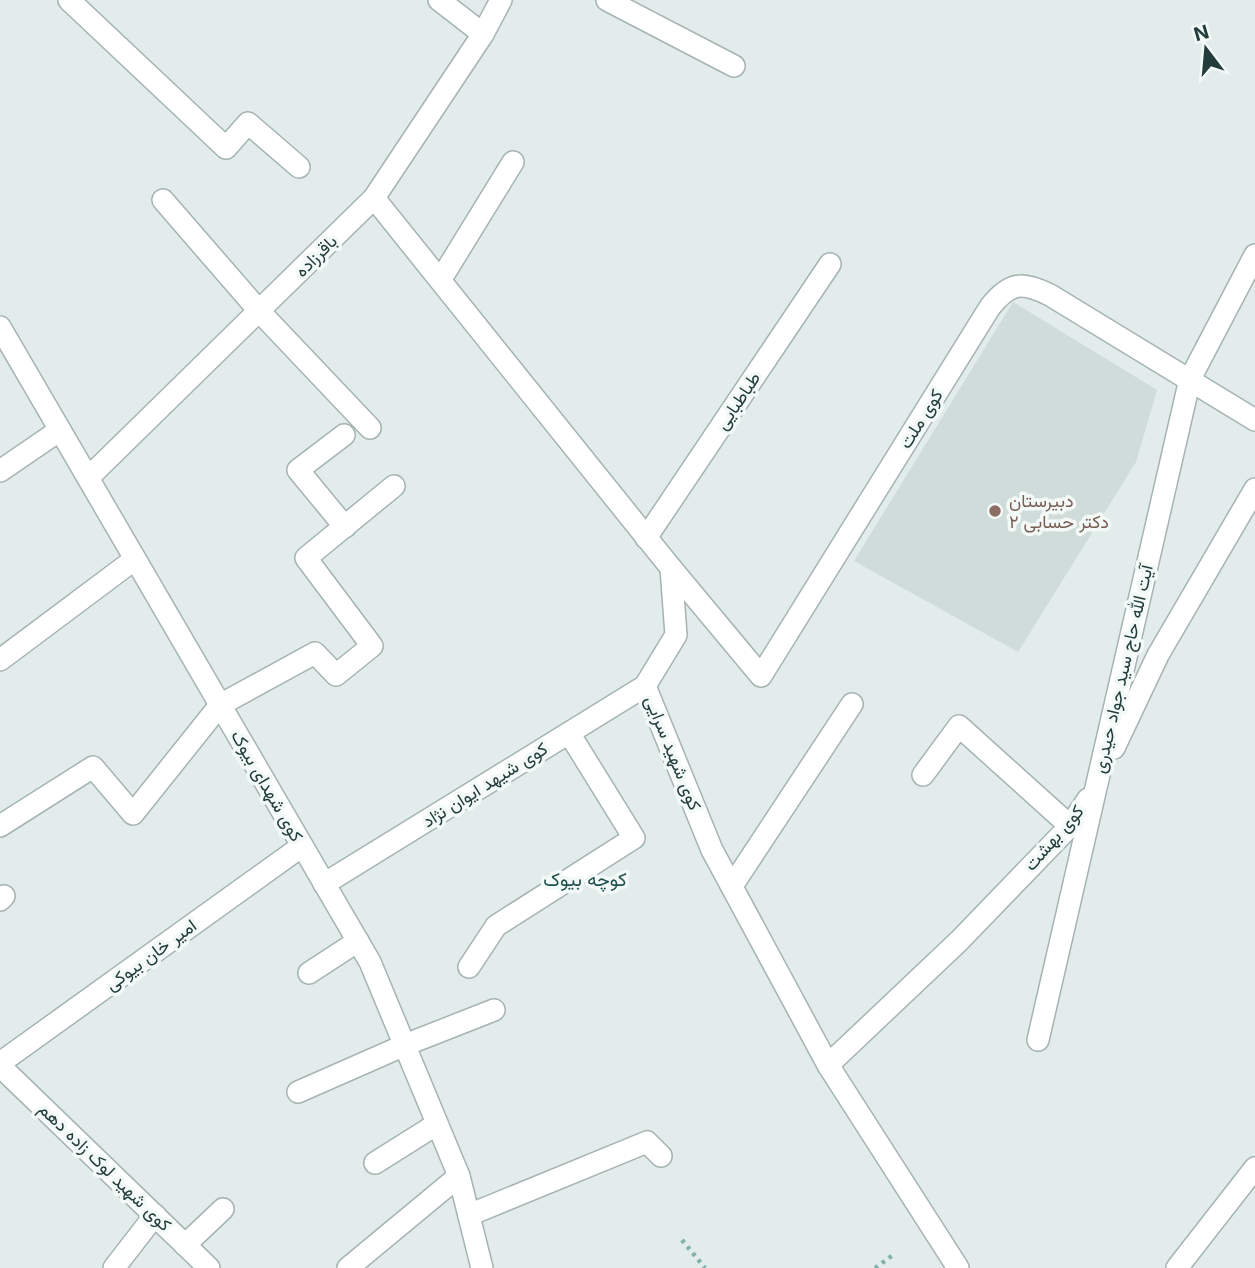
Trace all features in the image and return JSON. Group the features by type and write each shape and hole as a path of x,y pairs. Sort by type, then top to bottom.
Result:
{"street":[{"path":"69,0 226,148 248,123 299,167"},
{"path":"439,0 483,34"},
{"name":"باقرزاده","path":"88,478 374,198 483,34 501,0"},
{"path":"607,0 734,66"},
{"path":"441,279 513,162"},
{"path":"374,198 671,568"},
{"path":"163,200 260,312 370,428"},
{"name":"آیت الله حاج سید جواد حیدری","path":"1038,1040 1190,379 1255,255"},
{"name":"طباطبایی","path":"646,538 830,264"},
{"name":"کوی ملت","path":"671,568 761,676 990,307 1002,291 1017,285 1033,286 1050,295 1255,420"},
{"name":"کوی شهدای بیوک","path":"0,327 370,962 459,1175 482,1268"},
{"path":"0,471 60,430"},
{"path":"344,435 298,470 345,527"},
{"path":"0,825 93,767 133,814 220,705 315,653 336,675 372,646 306,558 394,486"},
{"name":"کوی بهشت","path":"828,1065 959,941 1070,826 1096,787 1158,655 1255,489"},
{"path":"0,660 135,559"},
{"name":"کوی شهید سرایی","path":"671,568 676,635 645,686 712,850 828,1065 958,1268"},
{"name":"کوی شیهد ایوان نژاد","path":"324,884 645,686"},
{"path":"732,886 852,704"},
{"path":"923,775 958,726 1070,826"},
{"path":"469,967 496,926 634,838 569,733"},
{"name":"امیر خان بیوکی","path":"0,1065 302,846"},
{"path":"309,973 358,941"},
{"path":"298,1092 494,1010"},
{"name":"کوی شهید لوک زاده دهم","path":"0,1065 209,1268"},
{"path":"376,1163 437,1124"},
{"path":"469,1215 647,1142 661,1156"},
{"path":"1177,1268 1255,1168"},
{"path":"348,1268 459,1175"},
{"path":"185,1245 223,1209"},
{"path":"114,1268 155,1215"}],"path":[{"path":"682,1240 705,1268"},
{"path":"875,1268 893,1255"}],"shaded area":[{"name":"دبیرستان دکتر حسابی ۲","path":"1013,302 1157,390 1136,462 1018,652 854,561"}],"place":[{"name":"دبیرستان دکتر حسابی ۲","path":"995,511"}],"district":[{"name":"کوچه بیوک","path":"585,879"}]}
